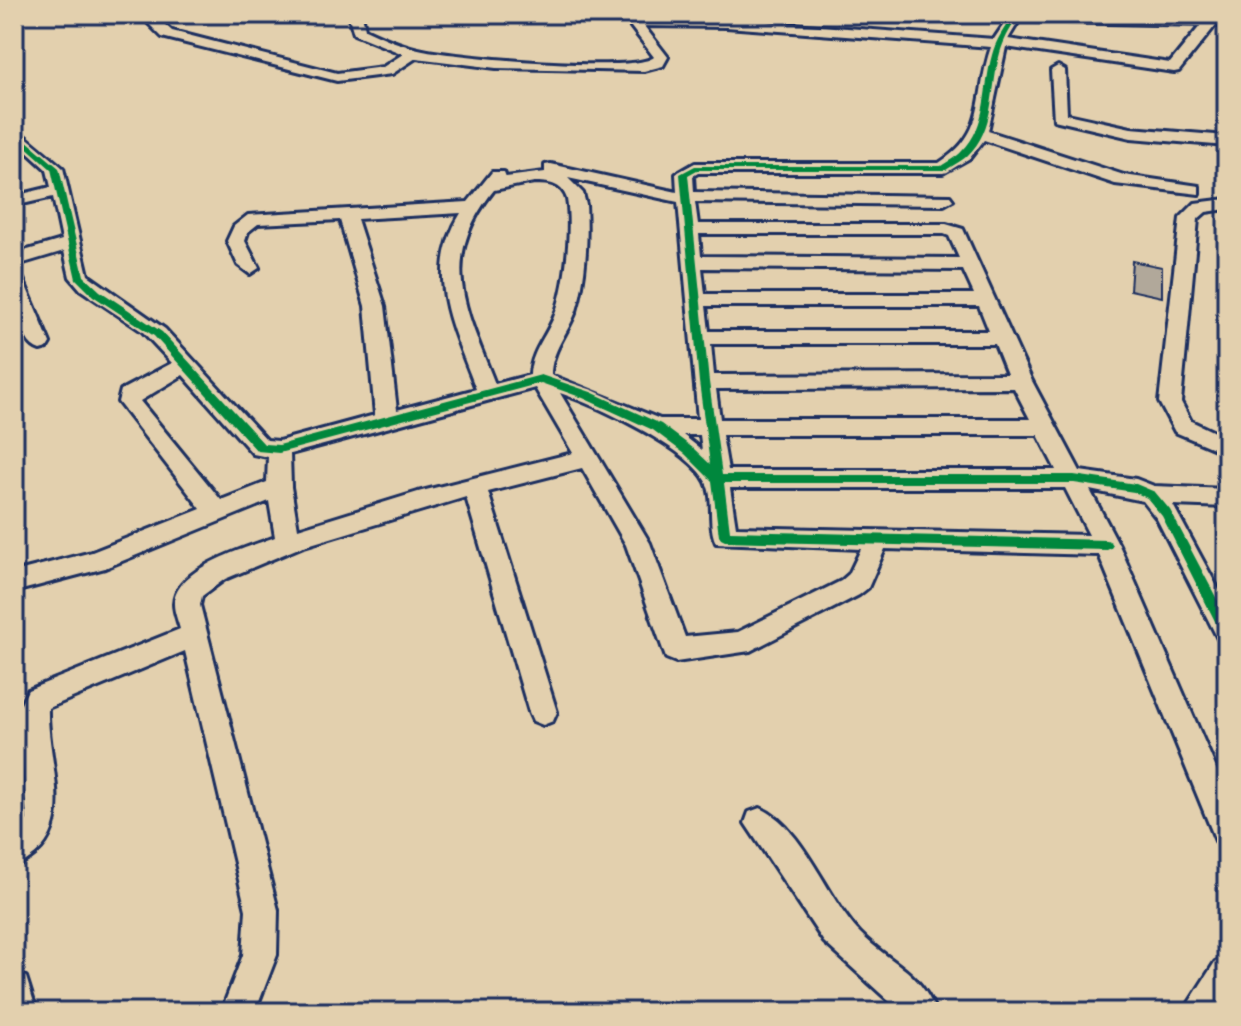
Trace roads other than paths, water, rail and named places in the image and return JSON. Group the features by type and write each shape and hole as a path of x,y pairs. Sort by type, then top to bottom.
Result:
{"street":[{"path":"355,14 355,26 365,35 414,53 517,65 644,67 658,63 661,57 633,20"},
{"path":"604,14 633,20 726,23 1002,43 1174,68 1219,20"},
{"path":"1107,545 725,536 704,382 684,174 695,168 943,168 960,158 982,134 1002,43 1012,19 1021,16 1219,20"},
{"path":"156,17 160,30 174,36 337,77 387,71 414,53"},
{"path":"1058,70 1059,117 1131,133 1227,141"},
{"path":"14,132 52,163 61,190 75,269 85,284 140,319 186,364 261,448 279,449 541,379 587,395 657,427 689,451 717,479 1074,479 1136,488 1151,495 1227,498"},
{"path":"982,134 1121,180 1193,190"},
{"path":"488,394 450,276 453,251 473,207 487,187 507,169 528,165 653,195 685,198 944,200"},
{"path":"487,187 517,179 553,180 573,191 577,204 570,298 564,318 543,354 541,379 638,543 656,585 676,650 741,643 850,588 859,581 877,540"},
{"path":"14,201 61,190"},
{"path":"1227,204 1201,207 1189,218 1170,402 1178,424 1198,436 1227,446"},
{"path":"250,268 235,244 235,233 247,223 265,217 473,207"},
{"path":"347,212 352,239 375,306 387,421"},
{"path":"688,229 946,229 957,233 984,300 1043,427 1074,479 1107,545 1227,830"},
{"path":"14,260 70,243"},
{"path":"691,262 970,264"},
{"path":"14,279 40,343"},
{"path":"696,300 984,300"},
{"path":"700,338 1001,337"},
{"path":"186,364 140,387 129,395 129,402 217,512"},
{"path":"704,382 1021,381"},
{"path":"657,427 1043,427"},
{"path":"279,449 279,487 288,541"},
{"path":"238,1012 260,955 262,910 194,635 187,605 188,594 196,584 288,541 588,458"},
{"path":"14,582 96,561 279,487"},
{"path":"475,487 543,712"},
{"path":"1151,495 1166,513 1227,631"},
{"path":"14,851 38,832 42,820 33,708 38,699 194,635"},
{"path":"760,823 834,929 863,959 903,983 919,1012"},
{"path":"1200,1012 1227,974"},
{"path":"14,989 20,1012"}]}
